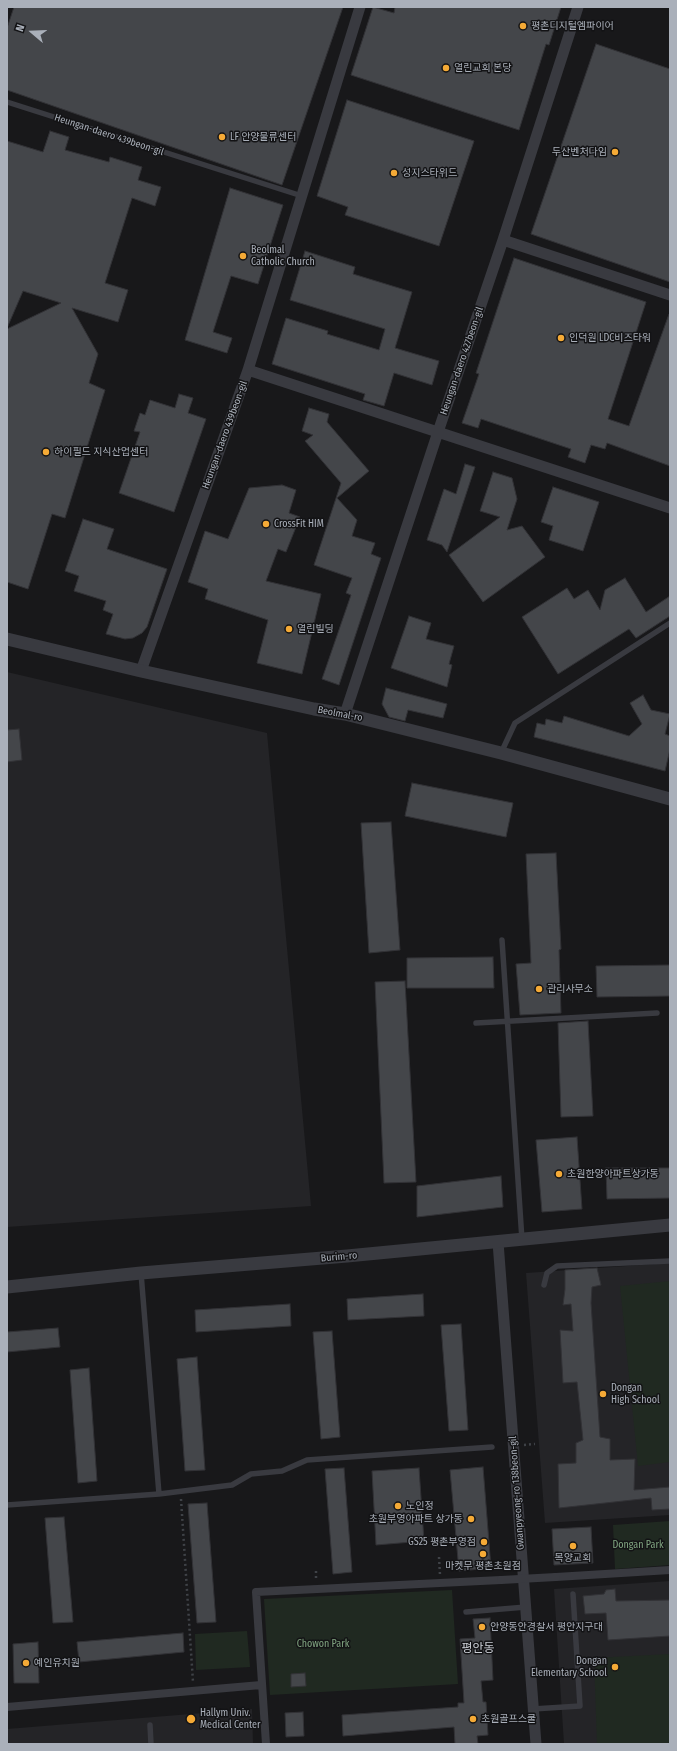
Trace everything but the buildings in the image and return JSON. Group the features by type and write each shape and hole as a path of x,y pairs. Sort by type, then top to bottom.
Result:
{"street":[{"name":"Heungan-daero 439beon-gil","path":"141,671 248,370 360,7"},
{"name":"Heungan-daero 427beon-gil","path":"345,714 503,240 578,7"},
{"path":"503,240 670,295"},
{"path":"248,370 670,508"},
{"name":"Beolmal-ro","path":"7,639 141,671 314,709 345,714 501,753 670,799"},
{"name":"Burim-ro","path":"7,1287 141,1273 522,1240 670,1225"},
{"name":"Gwanpyeong-ro 138beon-gil","path":"498,1242 536,1744"},
{"path":"266,1744 256,1592 670,1570"},
{"path":"7,1707 261,1685"}],"lane":[{"name":"Heungan-daero 439beon-gil","path":"7,102 302,196"},
{"path":"501,753 515,723 670,623"},
{"path":"502,940 506,1021 522,1240"},
{"path":"476,1023 657,1013"},
{"path":"544,1285 547,1273 557,1266 670,1261"},
{"path":"141,1273 159,1494"},
{"path":"7,1505 159,1494 180,1490 232,1485 251,1474 282,1471 307,1460 492,1448"},
{"path":"533,1709 580,1706 573,1594"},
{"path":"466,1612 526,1607"},
{"path":"150,1725 151,1744"}],"path":[{"path":"180,1490 193,1692"},
{"path":"439,1557 441,1583"}],"shaded area":[{"path":"7,672 267,733 311,1206 7,1227"},
{"name":"Dongan High School","path":"670,1263 670,1515 545,1523 526,1273"},
{"name":"Dongan Elementary School","path":"670,1581 670,1744 564,1744 554,1589"},
{"name":"Hallym Univ. Medical Center","path":"252,1709 253,1744 7,1744 7,1729"}],"green space":[{"path":"670,1281 670,1462 638,1466 620,1286"},
{"name":"Dongan Park","path":"670,1521 670,1565 615,1569 613,1525"},
{"name":"Chowon Park","path":"452,1590 458,1684 270,1695 264,1599"},
{"path":"247,1631 250,1667 196,1670 195,1634"},
{"path":"670,1654 670,1744 597,1744 594,1658"}],"place":[{"name":"평촌디지털엠파이어","path":"523,26"},
{"name":"열린교회 본당","path":"446,68"},
{"name":"LF 안양물류센터","path":"222,137"},
{"name":"두산벤처다임","path":"615,152"},
{"name":"성지스타위드","path":"394,173"},
{"name":"Beolmal Catholic Church","path":"243,256"},
{"name":"인덕원 LDC비즈타워","path":"561,338"},
{"name":"하이필드 지식산업센터","path":"46,452"},
{"name":"CrossFit HIM","path":"266,524"},
{"name":"열린빌딩","path":"289,629"},
{"name":"관리사무소","path":"539,989"},
{"name":"초원한양아파트상가동","path":"559,1174"},
{"name":"Dongan High School","path":"603,1394"},
{"name":"노인정","path":"398,1506"},
{"name":"초원부영아파트 상가동","path":"471,1519"},
{"name":"GS25 평촌부영점","path":"484,1542"},
{"name":"목양교회","path":"573,1546"},
{"name":"마켓무 평촌초원점","path":"483,1554"},
{"name":"안양동안경찰서 평안지구대","path":"482,1627"},
{"name":"예인유치원","path":"26,1663"},
{"name":"Dongan Elementary School","path":"615,1667"},
{"name":"Hallym Univ. Medical Center","path":"191,1719"},
{"name":"초원골프스쿨","path":"473,1719"}],"district":[{"name":"평안동","path":"478,1649"}]}
